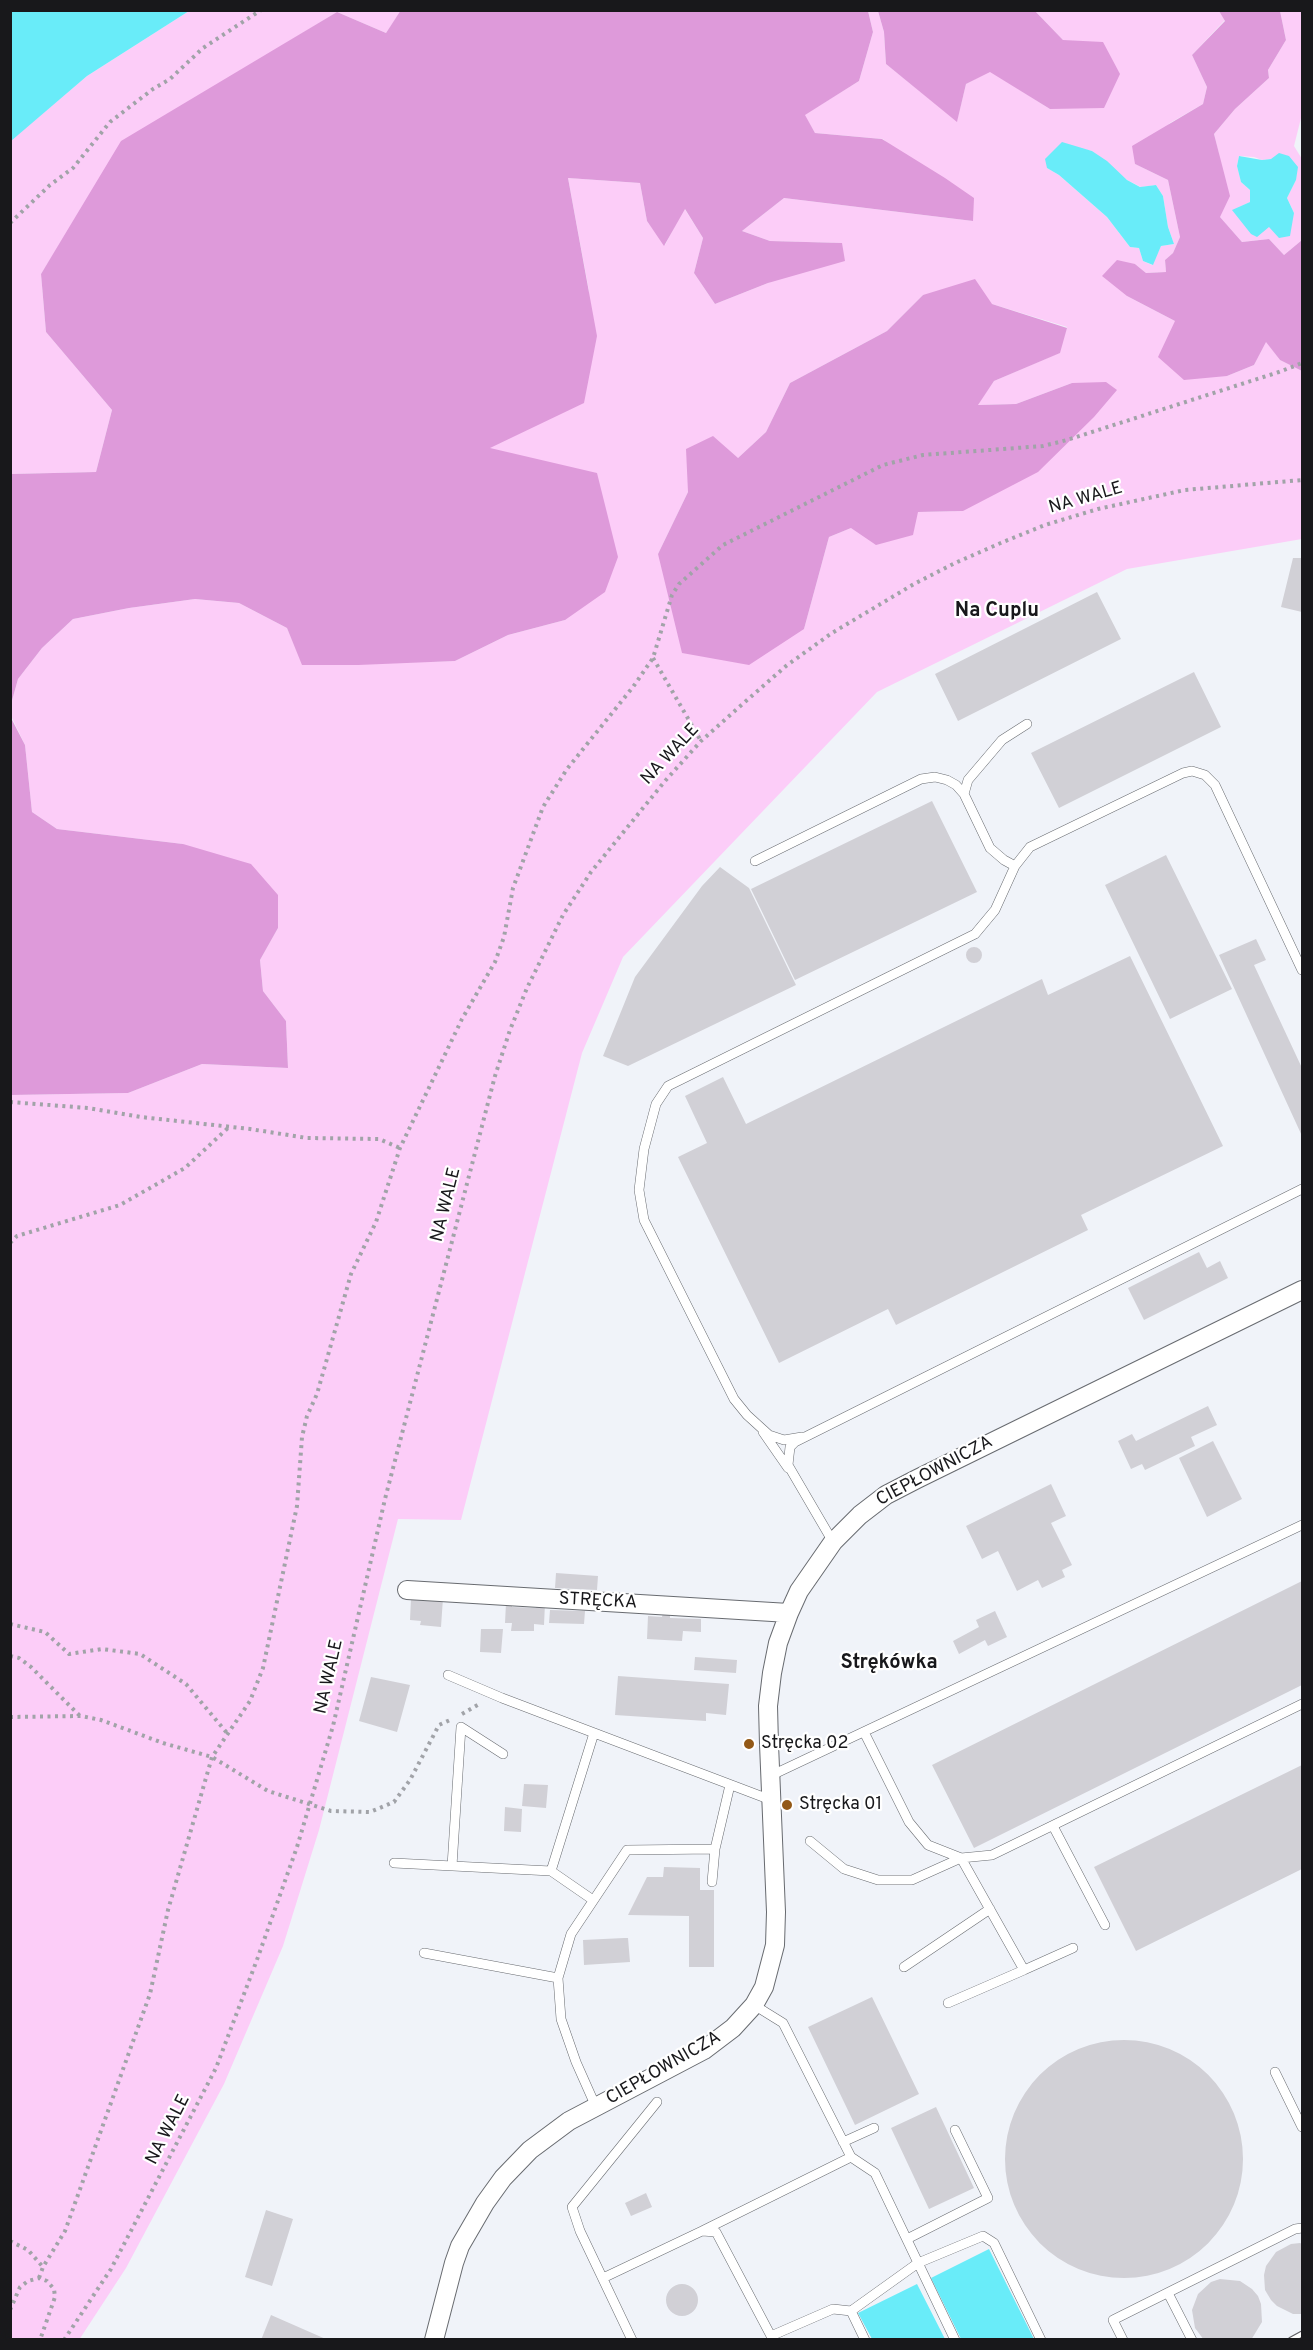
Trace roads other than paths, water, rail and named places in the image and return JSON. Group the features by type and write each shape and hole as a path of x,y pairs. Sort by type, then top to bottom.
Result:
{"street":[{"name":"CIEPŁOWNICZA","path":"434,2340 460,2246 503,2178 530,2150 562,2125 704,2050 733,2028 754,2005 764,1987 775,1945 776,1911 768,1706 772,1673 778,1643 799,1591 833,1542 860,1515 886,1495 1302,1290"},
{"name":"STRĘCKA","path":"407,1590 789,1613"}],"lane":[{"path":"964,794 968,780 1002,740 1027,724"},
{"path":"833,1542 790,1470 760,1428 729,1392 644,1220 640,1203 640,1169 656,1104 668,1086 975,934 995,910 1022,854 1040,841 1184,773 1198,772 1210,779 1220,793 1302,970"},
{"path":"755,861 921,779 935,777 956,785 964,794 990,848 1015,866"},
{"path":"790,1470 787,1459 790,1447 802,1437 1302,1189"},
{"path":"760,1428 769,1435 784,1440 802,1437"},
{"path":"770,1776 1302,1525"},
{"path":"448,1675 502,1698 771,1800"},
{"path":"810,1841 844,1869 878,1880 912,1880 961,1858 992,1856 1302,1704"},
{"path":"452,1866 461,1727 503,1755"},
{"path":"864,1732 909,1822 928,1845 961,1858 1024,1970"},
{"path":"551,1871 594,1733"},
{"path":"712,1882 715,1849 730,1785"},
{"path":"1053,1826 1105,1924"},
{"path":"596,2107 576,2062 561,2019 558,1978 572,1934 627,1850 715,1849"},
{"path":"394,1863 551,1871 593,1900"},
{"path":"904,1967 990,1909"},
{"path":"948,2003 1073,1948"},
{"path":"424,1953 558,1978"},
{"path":"754,2005 783,2023 851,2157 874,2173 955,2340"},
{"path":"1275,2072 1302,2127"},
{"path":"632,2340 580,2231 573,2207 657,2102"},
{"path":"843,2142 874,2128"},
{"path":"906,2239 988,2198 955,2130"},
{"path":"603,2278 851,2157"},
{"path":"1122,2340 1113,2320 1295,2229 1302,2228"},
{"path":"702,2230 716,2232 772,2338 833,2309 851,2311 918,2263 983,2235 994,2243 1041,2340"},
{"path":"1168,2293 1192,2340"},
{"path":"851,2311 865,2340"}],"water":[{"path":"11,10 189,11 87,76 11,141"},
{"path":"1062,142 1092,151 1107,161 1127,180 1140,187 1156,185 1163,196 1168,227 1174,244 1161,246 1153,265 1143,261 1139,248 1130,247 1107,217 1059,175 1047,168 1045,159"},
{"path":"1279,153 1289,156 1298,167 1296,180 1287,198 1294,213 1290,236 1279,238 1269,227 1257,237 1251,234 1232,210 1250,202 1250,190 1241,182 1237,166 1239,156 1262,160 1271,159"},
{"path":"989,2249 1034,2339 961,2339 931,2278"},
{"path":"917,2284 945,2339 872,2339 858,2313"}],"railway":[{"path":"1291,2340 1302,2334"}],"place":[{"name":"Stręcka 02","path":"749,1744"},
{"name":"Stręcka 01","path":"787,1805"}],"district":[{"name":"Na Cuplu","path":"997,612"},
{"name":"Strękówka","path":"889,1664"}]}
